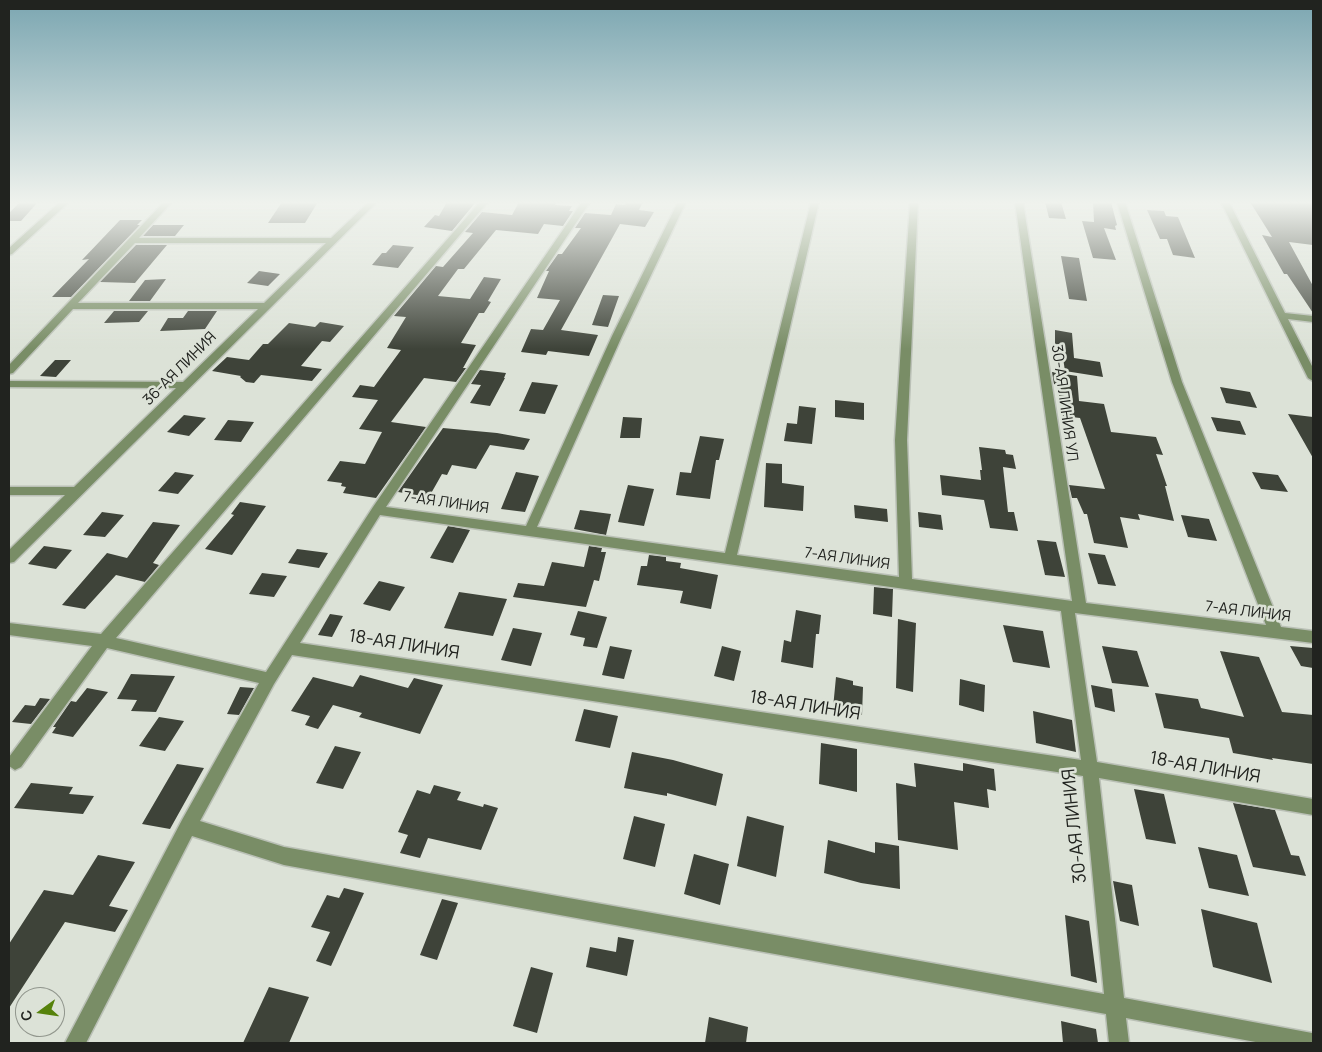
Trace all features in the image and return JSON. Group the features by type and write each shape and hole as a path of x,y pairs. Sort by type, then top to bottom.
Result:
{"street":[{"path":"9,371 122,251"},
{"name":"36-АЯ ЛИНИЯ","path":"9,558 184,385 323,251"},
{"path":"11,764 104,642 442,251"},
{"path":"75,1043 188,826 269,679 377,510 553,251"},
{"path":"529,532 617,336 658,251"},
{"path":"730,559 803,251"},
{"path":"906,584 902,440 912,251"},
{"name":"30-АЯ ЛИНИЯ УЛ","path":"1026,251 1073,607"},
{"path":"1136,251 1177,382 1276,632"},
{"path":"1250,251 1313,378"},
{"path":"70,306 265,306"},
{"path":"1282,315 1313,319"},
{"path":"9,384 184,385"},
{"path":"9,491 76,491"},
{"name":"7-АЯ ЛИНИЯ","path":"377,510 1073,607 1313,637"},
{"name":"30-АЯ ЛИНИЯ","path":"1073,607 1119,1043"},
{"path":"9,629 104,642 269,679"},
{"name":"18-АЯ ЛИНИЯ","path":"290,648 1090,769 1313,807"},
{"path":"188,826 284,856 1312,1043"}],"building":[{"path":"90,251 115,251 71,297 52,297 89,259 82,260"},
{"path":"130,251 162,251 135,283 100,282"},
{"path":"388,251 411,251 398,268 372,265 382,253"},
{"path":"457,251 479,251 464,269 458,269 438,296 470,299 484,277 501,279 488,301 491,302 484,313 479,313 461,343 476,345 463,368 466,368 456,382 424,378 391,422 426,427 376,498 343,493 346,487 341,486 342,483 327,481 340,461 365,464 382,432 359,429 378,400 352,397 360,385 374,387 401,350 387,348 406,317 394,316 436,266 443,267"},
{"path":"564,251 605,251 561,330 598,335 589,356 548,351 546,355 521,352 531,329 543,330 560,300 537,298 549,271 546,271 558,254 562,254"},
{"path":"1091,251 1113,251 1116,260 1093,258"},
{"path":"1172,251 1192,251 1195,258 1173,255"},
{"path":"1271,251 1294,251 1313,286 1313,313 1287,274 1284,274"},
{"path":"1061,256 1079,258 1087,301 1069,299"},
{"path":"259,271 280,274 268,286 247,283"},
{"path":"166,279 150,301 129,301 145,280"},
{"path":"603,295 619,296 608,327 592,325"},
{"path":"114,311 148,311 139,322 104,323"},
{"path":"188,311 217,311 205,329 160,331 168,318 183,318"},
{"path":"320,322 344,326 330,342 322,341 301,366 322,369 312,381 261,375 254,383 246,382 241,376 212,371 227,357 249,360 263,344 268,344 289,323 315,327"},
{"path":"1055,330 1072,333 1074,358 1100,362 1103,377 1065,371 1061,345 1055,344"},
{"path":"55,360 71,360 56,377 40,376"},
{"path":"480,370 506,373 490,406 470,403 481,385 471,384"},
{"path":"1052,372 1077,376 1079,401 1104,404 1111,432 1156,437 1163,455 1156,454 1167,486 1165,486 1174,521 1138,514 1140,520 1120,517 1128,548 1094,543 1087,514 1084,514 1077,498 1072,498 1069,485 1105,489 1080,418 1063,416 1057,385 1054,384"},
{"path":"532,382 558,385 545,414 519,411"},
{"path":"1220,387 1250,392 1257,408 1226,403"},
{"path":"835,400 864,403 864,420 835,417"},
{"path":"799,406 816,408 812,444 784,441 787,423 797,424"},
{"path":"1288,414 1313,417 1313,458"},
{"path":"184,415 206,418 189,436 167,432"},
{"path":"623,417 642,418 640,438 620,438"},
{"path":"1211,417 1240,421 1246,435 1217,431"},
{"path":"228,420 254,422 241,442 214,440"},
{"path":"443,428 497,433 530,439 524,450 490,445 476,469 452,465 447,475 442,474 429,497 398,492"},
{"path":"700,436 724,439 719,460 716,460 710,499 676,495 680,472 691,473"},
{"path":"979,447 1005,450 1006,454 1013,455 1016,469 1003,467 1008,512 1014,512 1018,531 990,528 984,500 942,495 940,475 981,480 980,470 982,470"},
{"path":"766,463 782,464 782,483 804,486 803,511 764,507"},
{"path":"175,472 194,475 178,494 158,491"},
{"path":"516,472 539,476 525,512 501,509"},
{"path":"1252,472 1278,475 1288,492 1261,489"},
{"path":"628,485 654,489 644,526 618,522"},
{"path":"240,502 266,506 232,555 205,549 234,515 231,514"},
{"path":"854,505 887,509 888,522 855,518"},
{"path":"580,510 611,514 606,535 574,529"},
{"path":"102,512 124,515 105,537 83,535"},
{"path":"918,512 941,515 943,530 919,527"},
{"path":"1181,515 1209,519 1217,541 1188,537"},
{"path":"153,522 180,525 153,563 159,565 145,582 116,575 85,609 62,605 107,553 127,558"},
{"path":"448,526 470,530 453,563 430,558"},
{"path":"1037,540 1056,542 1065,577 1045,575"},
{"path":"44,546 72,550 56,569 28,564"},
{"path":"589,546 602,548 601,552 606,552 599,581 594,580 586,607 513,597 518,583 544,586 552,562 584,567"},
{"path":"297,549 328,553 319,568 288,563"},
{"path":"1088,553 1105,555 1116,586 1098,584"},
{"path":"649,555 666,557 666,561 681,563 680,568 718,575 711,609 680,603 683,591 637,585 641,566 647,566"},
{"path":"262,573 287,576 274,597 249,594"},
{"path":"379,581 405,587 390,611 363,604"},
{"path":"874,587 893,589 892,617 873,614"},
{"path":"459,592 507,599 493,636 444,628"},
{"path":"796,610 821,615 819,634 816,634 813,668 781,662 784,640 791,642"},
{"path":"578,611 607,617 597,648 583,646 585,638 570,635"},
{"path":"330,614 343,616 332,637 318,635"},
{"path":"898,619 916,623 913,692 896,688"},
{"path":"1003,625 1043,631 1050,668 1013,662"},
{"path":"513,628 542,633 531,666 501,660"},
{"path":"610,646 632,650 624,679 602,675"},
{"path":"722,646 741,651 734,681 714,676"},
{"path":"1102,646 1137,651 1149,687 1112,683"},
{"path":"1290,646 1313,648 1313,668 1301,666"},
{"path":"1220,651 1259,657 1282,712 1313,715 1313,764 1233,753 1229,738 1164,728 1155,693 1198,699 1201,708 1244,717"},
{"path":"131,674 175,676 156,712 131,711 137,700 117,699"},
{"path":"360,675 408,688 414,678 443,685 420,734 359,717 362,713 333,705 318,729 305,725 310,716 291,711 313,677 353,687"},
{"path":"836,677 853,681 853,685 863,687 862,715 833,708"},
{"path":"960,679 985,685 984,712 959,705"},
{"path":"1091,685 1112,689 1115,712 1095,707"},
{"path":"240,687 254,688 239,715 227,714"},
{"path":"87,688 108,692 73,737 52,733 56,727 53,727 71,701 76,702"},
{"path":"40,698 50,699 31,724 12,722 25,705 35,706"},
{"path":"584,709 618,716 610,748 575,741"},
{"path":"1033,711 1072,720 1076,752 1036,743"},
{"path":"159,717 184,721 165,751 139,746"},
{"path":"821,743 857,749 857,792 819,784"},
{"path":"335,746 361,752 343,789 316,783"},
{"path":"632,752 673,760 723,774 716,806 667,793 667,796 624,788"},
{"path":"914,763 963,771 963,763 994,769 996,791 987,789 989,808 954,802 958,850 898,840 896,783 916,787"},
{"path":"177,764 204,768 170,829 142,824"},
{"path":"31,783 73,787 69,794 94,796 83,814 14,808"},
{"path":"434,785 461,792 457,800 483,807 484,804 498,808 481,850 428,838 420,858 400,853 408,835 398,832 417,790 430,794"},
{"path":"1134,789 1164,794 1176,844 1146,839"},
{"path":"1233,803 1275,810 1291,855 1299,856 1306,876 1253,867"},
{"path":"634,816 665,824 655,867 623,859"},
{"path":"747,816 784,826 776,877 737,866"},
{"path":"828,840 875,853 875,842 899,846 900,889 861,883 824,873"},
{"path":"1198,847 1237,855 1249,896 1209,888"},
{"path":"694,854 729,864 720,905 684,894"},
{"path":"98,855 135,862 109,906 128,910 115,932 65,922 23,987 15,987 15,999 9,1008 9,944 44,890 73,895"},
{"path":"1113,881 1132,885 1139,926 1120,921"},
{"path":"344,888 364,893 331,966 316,961 330,932 311,927 327,895 339,898"},
{"path":"442,899 458,903 437,960 420,955"},
{"path":"1201,909 1257,923 1272,983 1213,967"},
{"path":"1065,915 1089,921 1097,983 1071,976"},
{"path":"618,937 634,940 627,976 586,967 590,947 616,952"},
{"path":"531,967 553,973 537,1033 513,1026"},
{"path":"269,987 309,997 289,1043 243,1043"},
{"path":"709,1017 748,1027 746,1043 705,1043"},
{"path":"1061,1021 1096,1029 1098,1043 1063,1043"}]}
